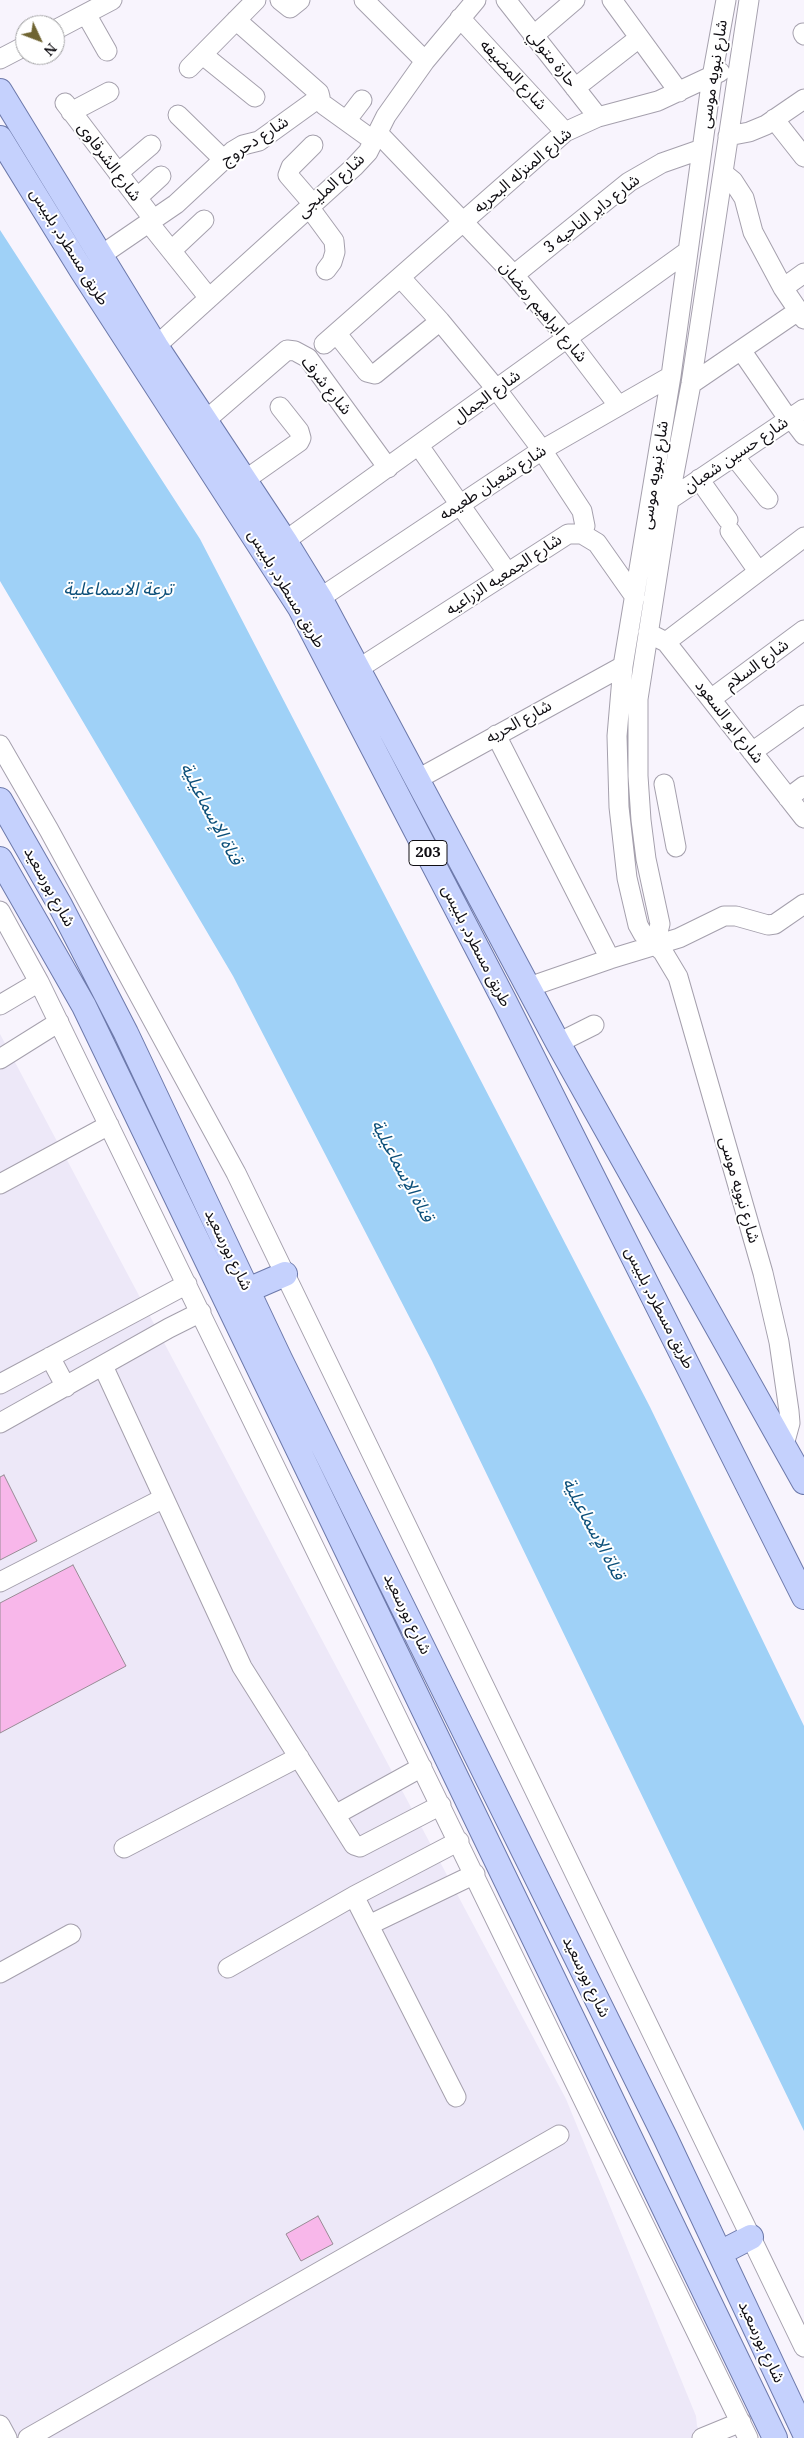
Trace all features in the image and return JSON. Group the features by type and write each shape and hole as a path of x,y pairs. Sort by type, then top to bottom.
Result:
{"main road":[{"name":"طريق مسطرد, بلبيس","path":"0,91 156,346 285,541 320,598 558,1043 804,1482"},
{"name":"طريق مسطرد, بلبيس","path":"0,138 82,271 300,608 504,1000 804,1597"},
{"name":"شارع بورسعيد","path":"0,800 94,969 248,1290 666,2137 804,2432"},
{"name":"شارع بورسعيد","path":"0,859 88,1015 775,2438"},
{"path":"248,1290 285,1274"},
{"path":"720,2254 751,2237"}],"street":[{"path":"65,25 112,0"},
{"path":"189,68 256,0"},
{"path":"280,0 290,8 300,0"},
{"path":"364,0 425,61"},
{"name":"حارة متولي","path":"506,0 598,117"},
{"path":"533,36 575,0"},
{"path":"612,0 679,92"},
{"name":"شارع نبويه موسى","path":"726,0 712,77 671,376 623,666 617,736 619,807 627,878 638,924 643,934 655,944 672,964 678,977 763,1273 779,1342 789,1411 789,1429 784,1445"},
{"name":"شارع نبويه موسى","path":"655,944 660,924 641,820 638,776 638,699 669,500 691,384 749,0"},
{"name":"شارع المليجى","path":"156,346 354,167 376,137 386,116 464,7"},
{"name":"شارع المضيفه","path":"464,7 565,132"},
{"path":"86,14 107,51"},
{"name":"شارع دحروج","path":"100,256 188,194 223,159 243,145 259,140 320,97 319,92 236,20"},
{"path":"575,88 639,38"},
{"path":"0,59 15,51"},
{"path":"202,55 255,97"},
{"name":"شارع المنزله البحريه","path":"440,322 375,374 367,372 330,339 565,132 598,117 636,108 679,92 712,77 740,60"},
{"name":"شارع الشرقاوى","path":"109,92 68,108 137,198 172,250 209,298"},
{"path":"728,136 750,132 804,99"},
{"path":"346,121 362,100"},
{"name":"شارع ابراهيم رمضان","path":"324,105 346,121 376,137 464,221 514,275 567,338 618,405"},
{"path":"178,115 223,159"},
{"path":"774,119 804,158"},
{"path":"118,173 151,145"},
{"path":"313,145 291,167 288,175 334,241 335,252 332,262 326,270"},
{"name":"شارع داير الناحيه 3","path":"514,275 629,182 662,163 702,149"},
{"path":"691,384 741,350 801,315 752,232 744,198 733,181 722,173"},
{"path":"137,198 161,176"},
{"path":"172,250 204,220"},
{"name":"شارع الجمال","path":"285,541 688,251"},
{"path":"784,288 804,273"},
{"path":"400,277 497,390 542,450 582,511 585,526 582,534"},
{"name":"شارع شرف","path":"206,420 287,350 295,351 308,358 388,468"},
{"path":"741,350 795,416 804,435"},
{"name":"شارع شعبان طعيمه","path":"320,598 542,450 671,376"},
{"path":"245,480 299,442 301,438 299,430 280,407"},
{"name":"شارع حسين شعبان","path":"669,500 795,416"},
{"path":"418,446 507,572"},
{"path":"734,456 768,500"},
{"path":"699,479 758,571"},
{"name":"شارع الجمعيه الزراعيه","path":"358,669 568,534 582,534 597,543 634,597"},
{"path":"666,642 804,537"},
{"name":"شارع السلام","path":"711,699 804,630"},
{"name":"شارع ابو السعود","path":"648,633 666,642 804,818"},
{"name":"شارع الحريه","path":"416,780 623,666"},
{"path":"752,752 804,715"},
{"path":"496,735 610,959"},
{"path":"0,745 49,830 236,1173 804,2347"},
{"path":"664,784 676,846"},
{"path":"788,798 804,786"},
{"path":"641,820 670,816"},
{"path":"529,987 655,944 679,938 724,916 736,916 762,924 774,924 804,904"},
{"path":"0,911 39,982 109,1124 744,2430 702,2438"},
{"path":"0,1005 39,982"},
{"path":"2,1053 59,1022"},
{"path":"558,1043 594,1026"},
{"path":"0,1184 109,1124"},
{"path":"0,1384 187,1284"},
{"path":"0,1423 201,1312"},
{"path":"50,1357 66,1387"},
{"path":"103,1366 242,1667 354,1845 360,1847 441,1805"},
{"path":"0,1582 164,1498"},
{"path":"124,1848 299,1757"},
{"path":"335,1814 422,1767"},
{"path":"228,1968 354,1896 459,1841"},
{"path":"369,1925 475,1874"},
{"path":"354,1896 456,2097"},
{"path":"0,1973 71,1934"},
{"path":"28,2438 559,2135"},
{"path":"0,2426 7,2438"}],"shaded area":[{"path":"0,1034 566,2099 696,2416 697,2426 703,2438 0,2438"}],"water":[{"name":"ترعة الاسماعلية","path":"0,230 200,539 650,1407 804,1726 804,2131 432,1361 233,976 0,581"}],"building":[{"path":"4,1475 37,1541 0,1560 0,1477"},
{"path":"73,1565 126,1666 0,1733 0,1603"},
{"path":"318,2216 333,2244 301,2261 286,2234"}],"water label":[{"name":"قناة الإسماعيلية","path":"211,814"},
{"name":"قناة الإسماعيلية","path":"402,1171"},
{"name":"قناة الإسماعيلية","path":"593,1529"}]}
